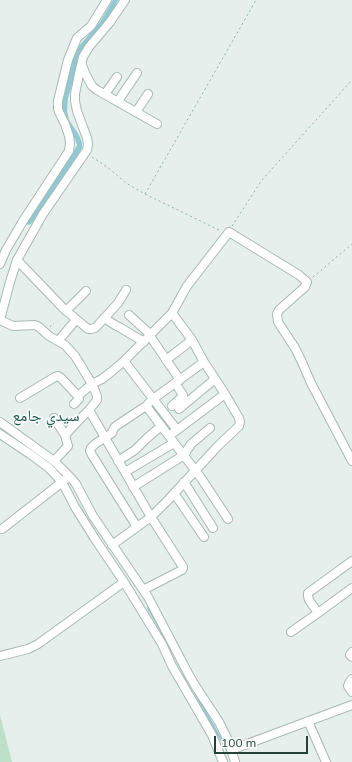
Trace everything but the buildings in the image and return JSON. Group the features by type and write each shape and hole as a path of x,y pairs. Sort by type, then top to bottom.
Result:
{"street":[{"path":"0,264 3,247 23,221 69,151 69,136 58,109 58,101 68,60 77,38 91,26 107,0"},
{"path":"65,435 97,400 92,384 75,356 65,345 49,336 35,325 13,326 0,320 17,260 43,214 87,150 87,138 75,101 76,87 83,57 125,0"},
{"path":"82,64 85,74 92,86 156,124"},
{"path":"118,102 137,73"},
{"path":"105,94 117,77"},
{"path":"136,112 148,94"},
{"path":"23,221 35,229"},
{"path":"74,404 79,399 78,396 124,361 172,313 187,286 228,233 299,275 307,282 305,288 279,310 277,314 278,322 302,360 311,384 352,461"},
{"path":"17,260 66,311 88,329 95,328 118,303 126,290"},
{"path":"66,311 86,291"},
{"path":"112,544 151,517 217,447 239,426 239,418 225,394 204,362 192,340 172,313"},
{"path":"129,314 150,335 166,360 183,395 176,407 215,379"},
{"path":"104,318 114,326 119,327 144,342"},
{"path":"58,341 76,320"},
{"path":"166,360 192,340"},
{"path":"124,361 177,430"},
{"path":"136,527 90,451 91,448 112,433 116,426 146,406 153,399 204,362"},
{"path":"20,398 58,376 62,378 78,396"},
{"path":"169,436 225,394"},
{"path":"146,406 195,470 228,519"},
{"path":"89,410 151,517 183,568 143,590"},
{"path":"54,418 65,435 68,446 54,461"},
{"path":"0,422 54,461 76,484 93,516 148,597 189,676 225,733 235,762"},
{"path":"118,461 135,450 161,426"},
{"path":"133,486 184,455 191,444 210,428"},
{"path":"0,434 30,454 48,468 62,482 75,507 162,644 172,666 212,735 223,762"},
{"path":"125,472 174,443"},
{"path":"2,529 70,477"},
{"path":"184,482 213,528"},
{"path":"174,493 204,536"},
{"path":"318,613 309,600 308,593 352,561"},
{"path":"0,656 28,649 38,644 124,582"},
{"path":"291,632 352,588"},
{"path":"352,652 350,655 352,657"},
{"path":"352,679 348,686 352,692"},
{"path":"231,750 352,705"},
{"path":"308,721 326,762"}],"path":[{"path":"145,194 256,0"},
{"path":"85,152 126,183 145,194 228,233 262,180 352,80"},
{"path":"307,282 352,244"}],"green space":[{"path":"0,715 12,762 0,762"}],"water":[{"path":"113,0 118,0 110,17 76,71 68,98 67,111 69,120 79,135 82,148 70,169 31,224 28,225 26,223 77,145 63,118 61,103 71,64 79,46 100,22"}],"waterway":[{"path":"148,608 172,650"},
{"path":"195,693 228,752"}],"district":[{"name":"سيدي جامع","path":"46,416"}]}
